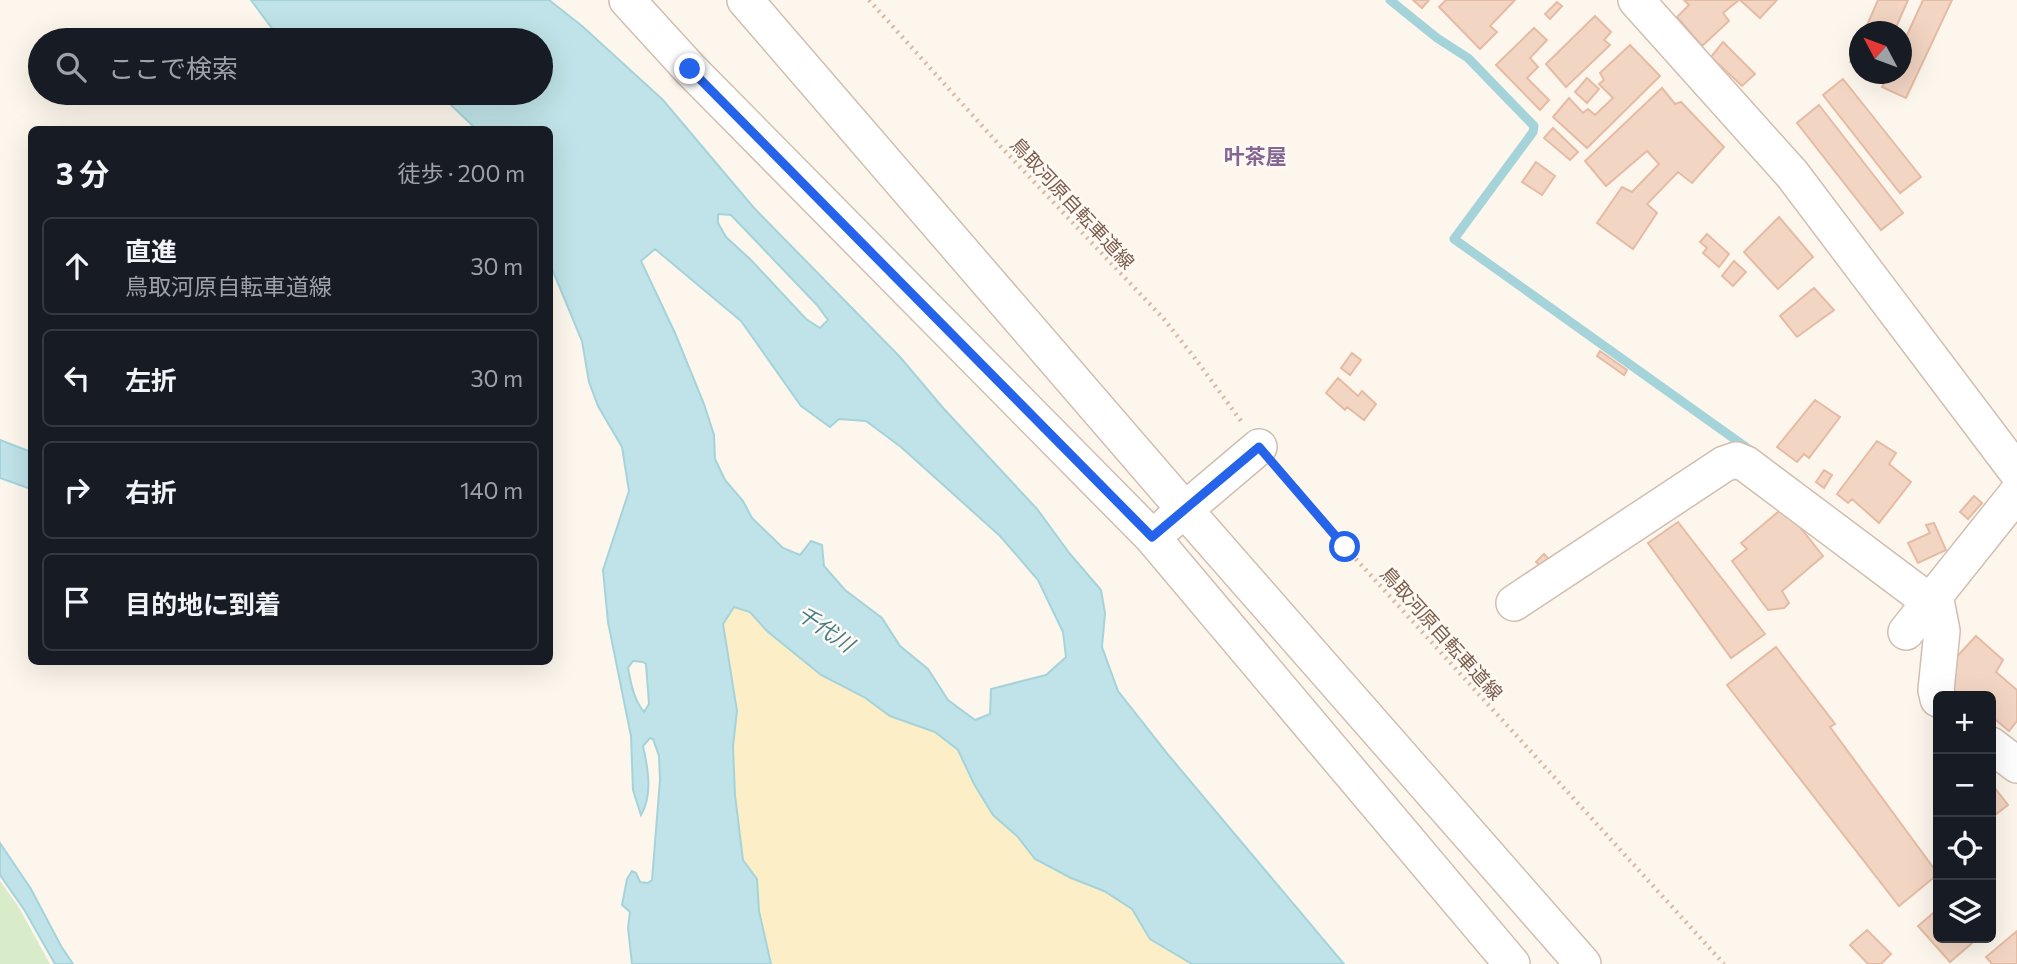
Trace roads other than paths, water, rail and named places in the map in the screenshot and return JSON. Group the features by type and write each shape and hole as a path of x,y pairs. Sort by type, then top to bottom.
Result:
{"street":[{"path":"627,0 690,69 1152,537 1512,964"},
{"path":"745,0 1185,510 1583,964"},
{"path":"1636,0 1792,174 2017,472"},
{"path":"1152,537 1259,447"},
{"path":"1514,603 1724,464 1735,460 1746,464 1933,599 1942,631 1936,691"},
{"path":"1906,632 2017,493"},
{"path":"1996,749 2017,765"}],"water":[{"name":"千代川","path":"251,0 549,0 582,26 663,100 754,208 900,357 944,409 1037,509 1101,590 1105,613 1102,647 1118,691 1344,964 1192,964 1150,939 1132,909 1104,891 1035,859 1017,836 993,815 958,750 935,732 890,716 864,697 821,675 767,631 750,612 734,607 723,624 737,711 733,746 735,795 743,860 757,879 759,911 771,964 632,964 628,928 630,912 622,905 627,879 632,871 640,882 648,883 652,880 660,780 659,756 653,739 650,738 643,746 648,790 641,815 633,790 631,736 608,622 603,570 629,491 622,447 598,406 589,382 582,341 553,271 553,126 473,126 451,105 553,105 553,28 272,28","holes":["718,214 731,215 817,305 828,320 820,328 806,319 726,237 718,223","655,249 741,321 801,406 830,427 839,419 866,421 901,447 1000,536 1038,580 1063,632 1066,657 1046,675 991,689 990,714 975,720 948,700 928,669 900,646 882,618 845,590 824,566 822,545 811,541 800,555 783,548 752,518 743,501 725,480 715,459 714,435 704,404 641,261","633,661 646,664 649,704 644,712 635,697 628,668"]},
{"path":"0,440 28,451 28,488 0,478"},
{"path":"0,843 31,889 73,964 55,964 25,911 0,875"}],"waterway":[{"path":"1390,0 1437,38 1468,58 1534,126 1533,132 1454,239 1750,450"}],"district":[{"name":"叶茶屋","path":"1255,155"}]}
